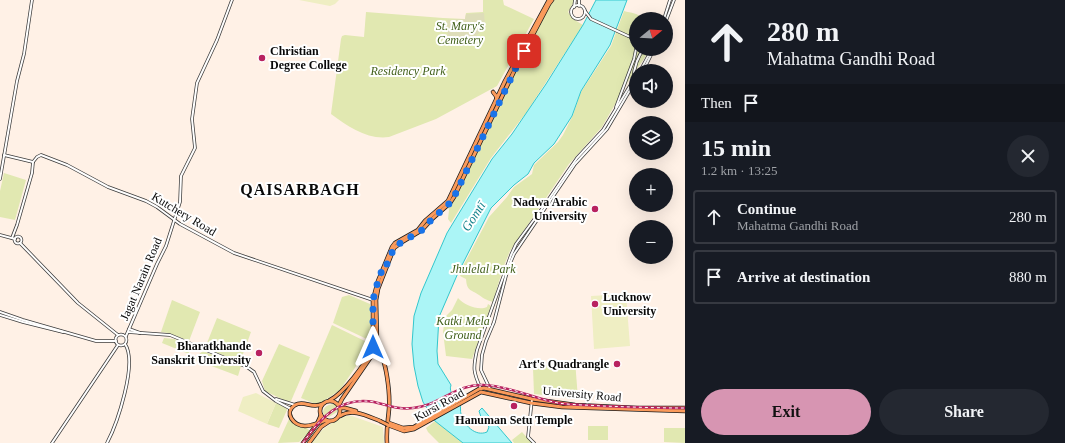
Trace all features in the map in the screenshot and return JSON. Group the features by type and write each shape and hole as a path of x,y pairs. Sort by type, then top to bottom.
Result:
{"main road":[{"path":"375,347 337,397 322,404 313,406 296,404 289,415 294,422 299,425 310,426 338,418 341,412 340,407 342,399 373,356 375,347 375,300 392,247 395,243 418,230 425,221 448,201 505,81 549,0"},
{"path":"385,265 394,248 422,230 450,203 454,197 518,63 552,0"},
{"path":"493,92 497,100"},
{"path":"375,347 379,350 383,360 388,383 389,410 386,429 387,443"},
{"name":"University Road","path":"480,390 490,389 532,401"},
{"name":"University Road","path":"480,390 532,401 581,407 685,411"},
{"name":"Kursi Road","path":"340,407 357,411 404,431 414,429 480,390"},
{"path":"330,400 337,403 340,407"},
{"path":"303,443 317,424 321,415 320,410 322,404"},
{"name":"University Road","path":"581,407 685,408"},
{"name":"Kursi Road","path":"338,418 345,413 350,412 380,420"},
{"path":"321,415 328,420"},
{"path":"309,443 321,426 328,420"},
{"path":"310,426 312,430"}],"street":[{"path":"0,179 17,81 24,54 32,0"},
{"name":"Jagat Narain Road","path":"126,336 166,246 180,202 181,176 195,148 192,120 197,83 217,40 232,0"},
{"path":"576,0 571,11 572,16 577,19 588,17 629,37"},
{"path":"579,0 579,6"},
{"path":"667,12 670,0"},
{"path":"669,12 674,0"},
{"path":"574,6 583,7 588,17"},
{"path":"582,17 585,11"},
{"path":"615,112 635,56"},
{"path":"480,390 474,371 477,350 516,244 577,158 603,130 629,88"},
{"path":"490,389 480,365 486,341 494,322 505,276 514,254 576,164 607,129 629,94"},
{"path":"4,155 33,162 32,173 12,238"},
{"name":"Kutchery Road","path":"33,162 40,155 67,165 108,187 146,201 180,224 234,253 375,300"},
{"path":"0,235 15,239 17,243 20,242 78,303 118,336"},
{"path":"15,239 17,236 20,237 22,240 20,242"},
{"path":"0,313 96,341 116,340"},
{"path":"129,330 141,333 170,335 247,367 254,372 264,391 276,399 289,404 296,404"},
{"path":"107,443 120,412 129,367 128,349 125,344 127,341 126,336 122,334 118,336 116,340 118,345"},
{"path":"52,443 118,345 125,344"},
{"path":"276,399 276,401 291,410"},
{"path":"532,401 528,437 534,443"}],"green space":[{"path":"299,0 339,0 330,6"},
{"name":"Residency Park","path":"483,0 503,0 504,5 534,19 497,86 436,119 389,137 373,136 358,132 331,114 342,36 364,37 366,12 465,19 466,13 483,12"},
{"path":"554,0 575,0 568,12 573,19 583,25 526,113 491,158 451,223 448,219 448,207 457,194 514,74 550,4"},
{"name":"Jhulelal Park","path":"624,11 629,12 629,56 646,56 640,64 629,64 629,80 602,127 569,164 510,251 503,268 493,302 486,299 470,289 467,286 466,279 460,276 463,266 489,217 514,187 532,174 534,165 558,142 563,135 573,115 581,92 611,46"},
{"name":"St. Mary's Cemetery","path":"484,13 485,26 468,45 461,46 448,43 447,20 465,19 466,14"},
{"path":"4,173 26,180 15,220 0,217 0,191"},
{"path":"626,294 630,346 594,349 591,296"},
{"path":"349,295 370,304 371,341 333,323 342,297"},
{"name":"Katki Mela Ground","path":"458,298 468,305 476,308 487,307 488,304 491,306 472,359 446,356 443,332 445,317 452,310"},
{"path":"172,300 200,312 189,341 161,332"},
{"path":"217,318 251,332 240,362 205,348"},
{"path":"332,325 371,344 340,390 318,405 301,398"},
{"path":"164,338 174,339 188,345 189,354 162,343"},
{"path":"279,344 310,357 291,401 288,402 265,391 262,381"},
{"path":"203,351 241,366 238,376 193,359"},
{"path":"575,360 578,399 534,394 533,368"},
{"path":"256,393 276,403 267,424 238,411 243,397"},
{"path":"276,403 286,407 287,410 279,428 267,424"},
{"path":"335,404 338,407 337,412 329,417 324,415 323,412 326,407"},
{"path":"346,416 352,416 383,427 384,443 311,443 326,427"},
{"path":"289,419 297,426 307,428 310,431 299,442 278,443"},
{"path":"435,421 463,443 439,443 426,428"},
{"path":"588,426 608,426 608,440 588,440"},
{"path":"664,428 685,428 685,443 664,442"},
{"path":"522,432 532,443 514,443 512,440"}],"water":[{"name":"Gomtī","path":"596,0 627,0 610,45 581,91 572,116 554,144 534,163 528,174 514,185 491,208 458,273 439,317 437,351 438,364 451,385 451,393 460,404 462,418 467,426 474,431 478,433 487,432 489,427 481,417 479,411 482,408 512,443 463,443 435,421 423,402 414,366 412,344 414,316 421,293 447,233 492,159 512,134 546,84 583,25"}],"railway":[{"path":"303,443 324,417 332,411 351,402 374,402 398,408 413,408 431,403 465,387 474,385 503,388 563,404 685,408"}],"place":[{"name":"Christian Degree College","path":"262,58"},
{"name":"Nadwa Arabic University","path":"595,209"},
{"name":"Lucknow University","path":"595,304"},
{"name":"Bharatkhande Sanskrit University","path":"259,353"},
{"name":"Art's Quadrangle","path":"617,364"},
{"name":"Hanuman Setu Temple","path":"514,406"}],"district":[{"name":"QAISARBAGH","path":"300,189"}],"route":[{"path":"373,347 373,300 384,265 386,266 394,248 397,245 422,230 450,203 454,197 524,51"}]}
